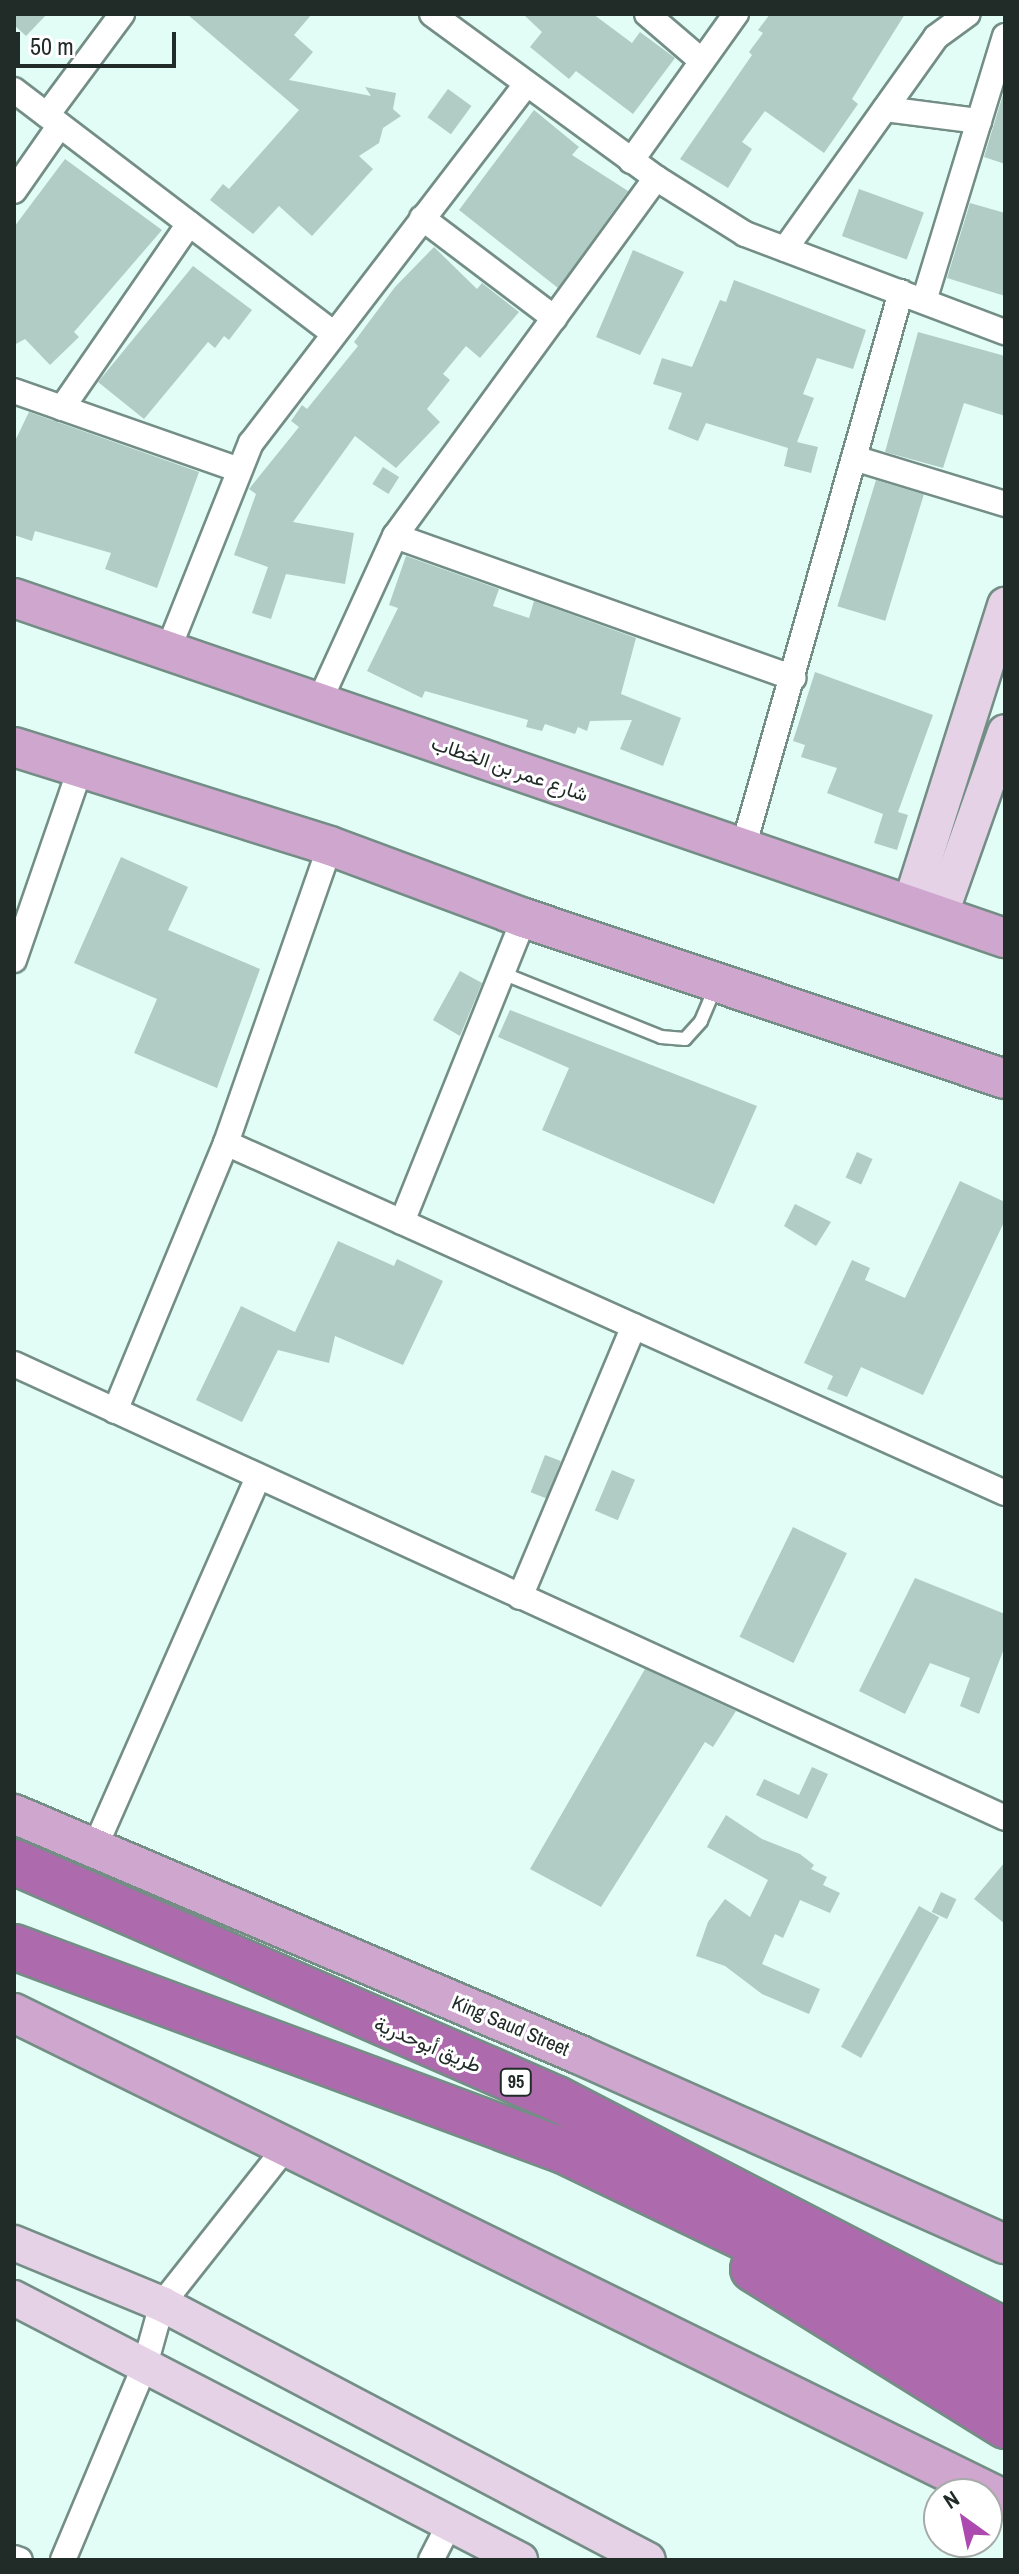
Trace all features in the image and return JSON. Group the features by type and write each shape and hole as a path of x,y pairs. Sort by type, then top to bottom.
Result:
{"highway":[{"name":"طريق أبوحدرية","path":"14,1862 557,2099 1005,2331"},
{"name":"95","path":"14,1947 564,2151 898,2312 1005,2376"},
{"path":"564,2151 1005,2426"}],"main road":[{"name":"شارع عمر بن الخطاب","path":"14,598 1005,938"},
{"path":"14,747 330,846 524,918 1005,1079"},
{"name":"King Saud Street","path":"14,1814 1005,2244"},
{"path":"14,2013 1005,2500"}],"street":[{"path":"14,191 54,120 122,14"},
{"path":"432,14 631,161 745,234 1005,332"},
{"path":"647,14 702,61"},
{"path":"631,161 736,14"},
{"path":"785,249 936,37 968,14"},
{"path":"924,301 1005,36"},
{"path":"168,650 251,443 526,84"},
{"path":"14,90 333,333"},
{"path":"885,109 979,121"},
{"path":"319,702 395,536 656,178"},
{"path":"422,218 554,318"},
{"path":"62,408 189,224"},
{"path":"743,848 901,292"},
{"path":"14,391 240,470"},
{"path":"854,458 1005,504"},
{"path":"395,536 793,678"},
{"path":"925,910 1005,605"},
{"path":"925,910 1005,732"},
{"path":"14,960 80,769"},
{"path":"115,1411 226,1143 330,846"},
{"path":"402,1222 524,918"},
{"path":"226,1143 1005,1493"},
{"path":"520,1597 634,1326"},
{"path":"14,1364 1005,1818"},
{"path":"95,1847 258,1477"},
{"path":"63,2560 145,2365 162,2304 287,2146"},
{"path":"14,2243 162,2304 648,2560"},
{"path":"14,2298 520,2560"},
{"path":"431,2560 450,2523"},
{"path":"14,2558 20,2560"}],"lane":[{"path":"502,973 661,1037 685,1039 701,1021 717,983"}],"building":[{"path":"14,14 47,14 26,36 14,25"},
{"path":"187,14 312,14 294,35 313,52 289,80 371,96 365,87 396,93 393,109 401,116 383,128 379,143 359,156 373,169 312,236 279,206 253,234 210,200 223,184 229,189 299,110"},
{"path":"523,14 593,14 632,43 640,32 675,58 633,114 576,71 569,79 530,47 542,32"},
{"path":"770,14 905,14 852,99 858,104 824,153 765,111 742,142 752,149 728,188 680,159 752,55 749,52 763,33 758,30"},
{"path":"1005,88 1005,164 984,157"},
{"path":"448,89 471,106 451,134 427,117"},
{"path":"534,110 579,147 572,155 628,191 558,288 459,210"},
{"path":"65,159 162,230 74,332 79,337 50,365 25,339 14,345 14,227"},
{"path":"859,189 924,213 907,260 842,236"},
{"path":"970,203 1005,213 1005,296 947,278"},
{"path":"434,247 477,289 482,283 519,312 480,358 466,346 443,374 450,380 427,409 440,422 396,468 355,436 293,522 354,533 345,584 286,574 271,619 252,613 268,567 234,555 256,494 249,489 299,427 291,421 302,405 307,409 358,346 354,342 395,287"},
{"path":"633,250 684,272 640,355 596,337"},
{"path":"193,266 252,310 229,340 224,336 215,348 208,342 144,419 98,382"},
{"path":"734,280 866,330 853,369 817,358 803,394 814,398 797,442 818,447 811,473 784,466 788,448 706,423 698,441 668,429 682,393 653,384 662,358 692,367 720,300 726,302"},
{"path":"918,332 1005,356 1005,416 964,403 943,468 885,452"},
{"path":"29,412 199,472 157,588 105,569 111,553 35,531 32,541 14,535 14,443"},
{"path":"383,467 399,477 389,494 372,484"},
{"path":"876,480 924,495 885,621 837,606"},
{"path":"406,556 499,589 493,606 529,618 534,601 636,638 621,694 681,718 663,766 620,749 632,720 590,721 587,731 578,727 575,734 545,724 542,731 526,727 528,720 425,691 422,698 367,671 398,608 389,605"},
{"path":"815,672 933,715 898,812 908,815 897,850 874,843 883,814 827,793 837,768 801,757 805,745 793,741"},
{"path":"121,857 188,887 168,930 260,969 217,1088 134,1053 157,999 74,963"},
{"path":"460,971 482,983 460,1036 433,1020"},
{"path":"510,1010 757,1106 714,1204 542,1130 569,1068 498,1037"},
{"path":"857,1152 873,1159 861,1184 846,1178"},
{"path":"960,1181 1005,1202 1005,1220 923,1395 861,1367 847,1397 827,1389 833,1376 804,1363 852,1260 870,1268 865,1280 905,1298"},
{"path":"795,1204 831,1222 816,1246 784,1226"},
{"path":"338,1241 394,1266 397,1259 443,1281 403,1365 335,1336 329,1363 278,1350 242,1422 196,1400 241,1306 295,1332"},
{"path":"545,1455 561,1461 547,1498 531,1492"},
{"path":"612,1470 635,1480 618,1520 595,1511"},
{"path":"793,1527 847,1553 793,1663 740,1637"},
{"path":"915,1578 1005,1614 1005,1646 979,1714 960,1706 970,1678 930,1663 905,1714 859,1691"},
{"path":"645,1669 736,1711 713,1747 705,1742 601,1907 530,1869"},
{"path":"812,1767 828,1774 807,1819 756,1795 764,1779 799,1795"},
{"path":"726,1815 762,1839 800,1854 814,1865 811,1869 827,1877 823,1885 840,1893 830,1913 800,1900 783,1938 775,1934 762,1964 820,1989 809,2014 762,1994 725,1966 696,1956 708,1922 725,1899 750,1917 768,1880 707,1847"},
{"path":"1005,1862 1005,1924 974,1899"},
{"path":"941,1892 956,1899 947,1919 932,1912"},
{"path":"919,1906 939,1917 861,2058 841,2047"}]}
